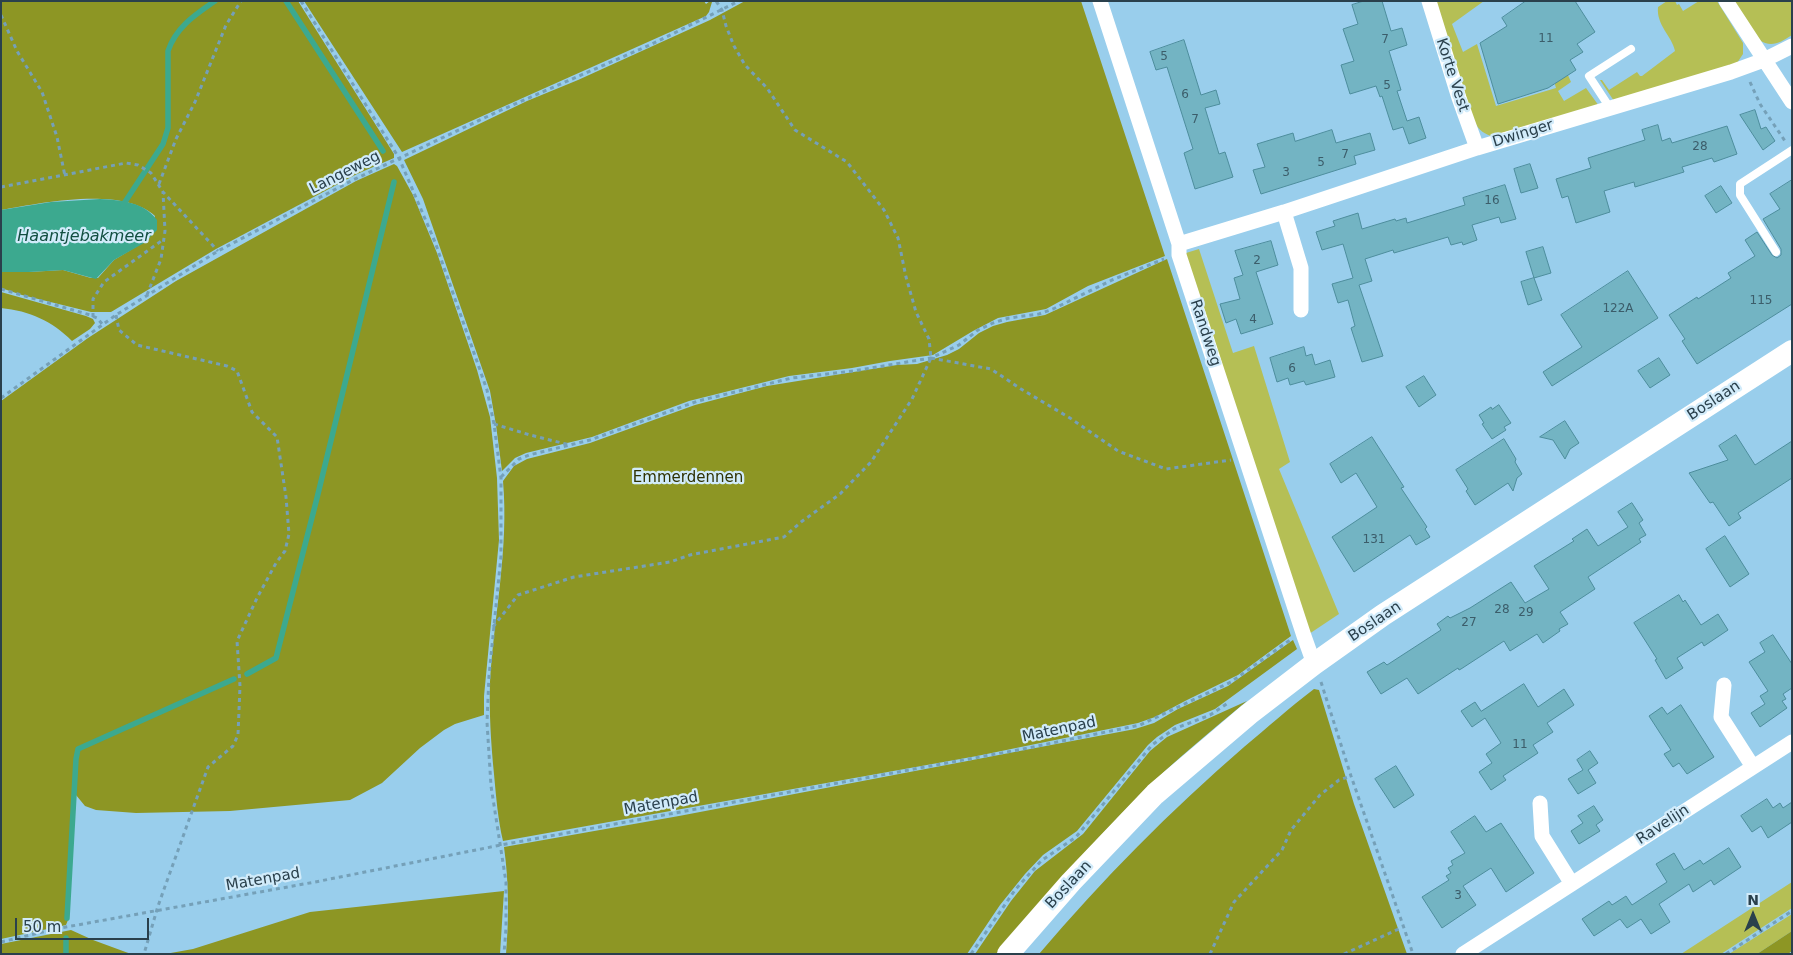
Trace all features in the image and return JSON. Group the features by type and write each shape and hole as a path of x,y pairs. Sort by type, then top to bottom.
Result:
{"main road":[{"name":"Boslaan","path":"1008,954 1071,882 1156,794 1249,714 1316,676 1383,615 1792,351"}],"street":[{"name":"Randweg","path":"1100,1 1316,676"},
{"name":"Korte Vest","path":"1429,1 1459,98 1477,148"},
{"path":"1726,1 1760,61 1792,102"},
{"name":"Dwinger","path":"1179,249 1477,148 1760,61 1792,46"},
{"path":"1284,212 1301,268 1301,310"},
{"path":"1724,684 1721,717 1753,767"},
{"name":"Ravelijn","path":"1463,954 1792,742"},
{"path":"1540,803 1542,836 1572,884"}],"lane":[{"path":"1610,108 1589,76 1631,48"},
{"path":"1776,252 1740,195 1740,184 1791,150"}],"path":[{"path":"158,185 176,139 195,102 226,25 241,1"},
{"path":"301,1 400,158 428,225 487,390 494,424 501,478 501,556 493,628 487,722 491,786 506,882 504,954"},
{"path":"493,628 518,595 574,577 670,562 698,553 784,538 801,522 840,494 871,462 912,399 931,358 929,339 916,312 898,238 884,210 847,162 795,130 767,88 742,58 731,39 722,10 716,1"},
{"path":"722,10 739,1"},
{"name":"Langeweg","path":"1,398 116,315 218,251 352,180 499,111 652,44 722,10"},
{"path":"1,15 17,52 42,92 57,137 64,176"},
{"path":"1760,61 1749,80 1760,104 1791,150"},
{"path":"1,187 126,163 138,165 151,174 163,192 218,251"},
{"path":"147,295 161,259 165,231 163,192"},
{"path":"93,317 93,299 104,282 164,239"},
{"path":"501,478 519,459 529,455 597,438 683,406 792,378 852,371 931,358 959,345 978,330 1009,318 1039,314 1053,309 1179,249"},
{"path":"1,290 93,317 103,325"},
{"path":"116,315 119,330 137,345 227,366 237,371 252,412 277,437 286,497 289,534 285,551 256,598 237,641 240,686 238,735 233,746 208,767 157,910 144,954"},
{"path":"931,358 992,369 1118,451 1166,469 1246,458"},
{"path":"494,424 571,445"},
{"name":"Matenpad","path":"1,942 55,929 1023,749 1140,725 1231,682 1284,643 1304,636"},
{"path":"1316,676 1413,954"},
{"name":"Boslaan","path":"972,954 1015,890 1041,861 1076,837 1152,745 1174,729 1210,715 1232,701"},
{"path":"1210,954 1234,902 1282,850 1291,830 1320,794 1340,780 1351,776"},
{"path":"1726,954 1792,911"},
{"path":"1344,954 1403,927"}],"shaded area":[{"path":"1436,1 1484,1 1452,24 1463,52 1477,44 1496,106 1556,88 1554,81 1567,73 1571,82 1558,91 1564,101 1586,88 1599,106 1491,136 1485,133 1478,128 1473,119"},
{"path":"1667,1 1675,1 1683,11 1699,1 1717,1 1743,43 1743,54 1737,63 1614,101 1600,80 1609,90 1637,72 1642,76 1675,51 1659,19 1658,13 1658,7"},
{"path":"1733,1 1792,1 1792,35 1776,44 1768,44 1759,40"},
{"path":"1199,249 1233,353 1254,346 1290,462 1279,469 1339,614 1309,634 1185,257 1186,253"},
{"path":"1792,882 1792,908 1721,954 1681,954"},
{"path":"1792,914 1792,931 1757,954 1729,954"}],"green space":[{"path":"1,1 298,1 394,154 394,158 357,174 216,249 111,312 91,312 1,288 1,272 63,270 91,278 98,278 114,260 149,239 155,216 141,207 123,201 103,199 59,201 1,210"},
{"path":"304,1 704,1 706,4 710,1 712,2 706,16 402,152"},
{"path":"745,1 1081,1 1165,256 1088,286 1046,309 998,318 933,355 789,376 689,401 592,437 526,453 515,458 502,471 490,391 423,199 404,160 527,101 710,20"},
{"path":"394,164 397,166 413,195 437,253 477,370 490,417 497,478 499,540 484,696 484,715 455,724 444,730 420,748 382,783 350,800 230,811 136,813 96,810 85,806 76,795 68,920 66,925 1,939 1,401 88,338 176,281 356,181"},
{"name":"Emmerdennen","path":"1167,259 1291,636 1238,675 1155,717 1138,723 977,756 503,841 497,808 492,751 490,682 503,557 503,481 514,466 527,459 590,443 695,405 767,386 897,365 917,364 947,355 959,349 979,333 993,326 1045,315"},
{"path":"1,292 86,316 93,319 95,323 90,329 72,341 57,328 40,318 12,309 1,308"},
{"path":"1293,640 1297,649 1215,709 1175,725 1148,745 1077,831 1043,855 1025,874 1000,905 967,954 506,954 508,900 504,847 679,816 1135,729 1154,723 1178,709 1228,686"},
{"path":"1314,689 1319,690 1354,804 1407,954 1039,954 1087,899 1163,821 1244,747"},
{"path":"1247,701 1141,794 1067,872 996,954 975,954 1011,901 1035,871 1083,834 1150,751 1167,737"},
{"path":"504,891 500,954 165,954 193,949 310,912"},
{"path":"71,930 131,954 1,954 1,944"},
{"path":"1792,931 1792,951 1788,954 1757,954"}],"water":[{"name":"Haantjebakmeer","path":"100,199 124,201 146,209 157,220 157,230 144,243 114,260 96,279 63,270 1,272 1,210 51,202"}],"building":[{"path":"1364,1 1382,1 1391,31 1402,28 1407,45 1389,51 1401,90 1397,91 1407,121 1419,117 1426,138 1409,144 1403,127 1393,130 1382,96 1380,97 1376,86 1350,94 1341,65 1354,61 1343,29 1358,24 1352,5"},
{"path":"1526,1 1575,1 1595,32 1577,44 1583,52 1570,60 1576,70 1548,88 1498,104 1480,43 1507,26 1502,18"},
{"path":"1184,40 1201,95 1216,90 1220,104 1205,108 1219,154 1225,152 1233,177 1195,189 1184,153 1193,149 1167,67 1156,70 1150,52"},
{"path":"1755,110 1761,129 1766,127 1775,141 1763,150 1740,115"},
{"path":"1658,125 1662,141 1670,138 1672,143 1727,126 1737,154 1714,162 1712,158 1682,167 1684,172 1635,187 1634,182 1604,191 1610,212 1576,223 1568,196 1562,198 1556,179 1591,168 1588,158 1645,140 1642,130"},
{"path":"1332,130 1336,143 1370,133 1375,150 1354,156 1356,164 1261,194 1253,170 1265,167 1257,144 1293,133 1295,141"},
{"path":"1530,164 1538,188 1521,193 1514,169"},
{"path":"1792,180 1792,304 1697,364 1682,341 1685,339 1669,315 1731,278 1728,273 1755,256 1745,240 1757,232 1772,255 1777,258 1781,255 1781,249 1763,219 1780,209 1770,194"},
{"path":"1505,185 1516,219 1501,223 1499,217 1472,225 1477,240 1463,245 1462,242 1451,245 1448,237 1394,253 1393,250 1365,259 1372,281 1359,285 1383,356 1362,362 1351,328 1355,326 1348,300 1338,303 1332,284 1353,278 1343,244 1322,250 1316,232 1335,226 1333,221 1358,213 1362,229 1395,219 1396,221 1406,218 1407,223 1465,205 1463,198"},
{"path":"1721,186 1732,203 1716,213 1705,196"},
{"path":"1271,241 1278,265 1256,272 1273,324 1241,334 1236,319 1226,323 1220,304 1240,299 1234,278 1243,275 1235,251"},
{"path":"1543,247 1551,273 1534,278 1526,252"},
{"path":"1628,271 1658,318 1552,386 1543,372 1582,347 1561,315"},
{"path":"1534,278 1542,300 1528,305 1521,282"},
{"path":"1304,347 1306,356 1312,354 1315,365 1330,360 1335,377 1306,385 1304,381 1290,385 1288,378 1277,382 1270,358"},
{"path":"1659,358 1670,375 1650,388 1638,371"},
{"path":"1424,376 1436,395 1419,407 1406,387"},
{"path":"1499,405 1511,423 1504,427 1506,430 1492,439 1482,424 1484,423 1479,415 1491,407 1492,409"},
{"path":"1565,421 1579,443 1570,449 1565,459 1553,440 1540,437"},
{"path":"1736,435 1755,465 1792,441 1792,478 1738,513 1741,518 1729,526 1713,502 1710,503 1689,473 1728,460 1719,446"},
{"path":"1372,437 1404,487 1401,488 1427,527 1425,529 1430,537 1416,545 1410,535 1354,572 1332,537 1377,507 1356,473 1341,483 1330,464"},
{"path":"1504,439 1516,459 1515,462 1522,474 1517,478 1513,491 1508,483 1475,505 1456,470"},
{"path":"1632,503 1643,520 1639,523 1646,535 1639,539 1641,542 1588,577 1595,589 1560,612 1568,624 1559,629 1560,631 1543,643 1537,634 1510,651 1504,641 1418,694 1407,678 1381,694 1367,672 1384,662 1387,665 1441,630 1437,624 1448,616 1450,618 1470,608 1511,582 1525,603 1549,589 1534,566 1574,541 1572,539 1587,529 1598,546 1628,527 1618,512"},
{"path":"1725,536 1749,574 1730,587 1706,549"},
{"path":"1679,595 1683,602 1685,600 1701,625 1718,614 1728,630 1704,646 1702,642 1677,658 1683,668 1666,679 1655,660 1657,659 1634,623"},
{"path":"1773,635 1792,664 1792,688 1783,694 1786,699 1782,701 1787,708 1760,727 1751,713 1765,704 1760,696 1768,691 1749,662 1765,652 1760,643"},
{"path":"1524,684 1538,707 1564,689 1574,705 1547,723 1553,732 1533,745 1538,753 1503,776 1506,780 1491,790 1479,772 1492,763 1486,754 1501,743 1485,718 1472,727 1461,711 1475,702 1481,711"},
{"path":"1681,705 1714,757 1687,774 1679,763 1673,767 1664,754 1671,750 1649,716 1662,707 1667,714"},
{"path":"1590,751 1598,763 1588,770 1596,783 1578,794 1568,779 1583,770 1577,760"},
{"path":"1396,766 1414,795 1394,808 1375,779"},
{"path":"1767,799 1773,808 1780,803 1783,808 1792,802 1792,822 1768,838 1761,826 1752,832 1741,816"},
{"path":"1594,806 1603,820 1596,825 1600,831 1579,844 1571,831 1583,823 1578,816"},
{"path":"1475,816 1486,832 1501,823 1534,873 1506,892 1491,868 1463,886 1476,905 1442,928 1422,897 1449,880 1446,876 1451,873 1448,868 1453,865 1451,861 1465,853 1451,832"},
{"path":"1729,848 1741,867 1714,885 1711,880 1693,892 1689,884 1659,904 1670,922 1651,934 1641,919 1627,928 1620,919 1594,936 1582,919 1609,901 1612,905 1626,896 1632,905 1667,882 1656,864 1674,853 1684,870 1700,860 1703,864"}],"waterway":[{"path":"123,205 163,144 168,128 168,51 171,43 187,22 215,1"},
{"path":"286,1 383,151"},
{"path":"247,674 276,658 394,182"},
{"path":"67,918 78,749 234,679"},
{"path":"66,938 66,954"}]}
